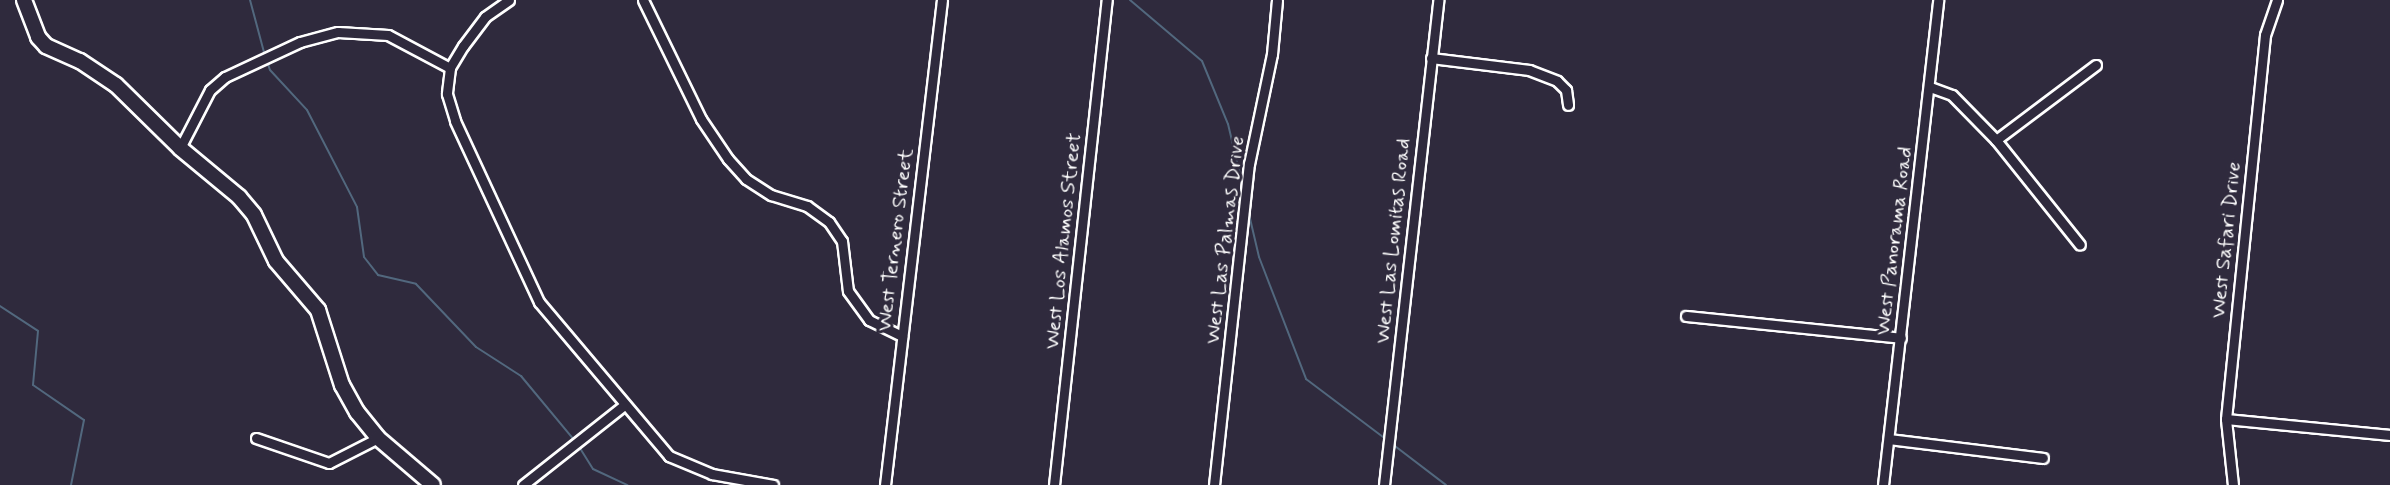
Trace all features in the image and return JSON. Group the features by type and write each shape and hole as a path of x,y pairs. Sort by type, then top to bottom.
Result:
{"street":[{"path":"24,0 38,37 46,46 80,61 116,85 180,148 239,197 254,215 276,261 310,296 326,329 342,385 378,438 433,485"},
{"path":"509,0 485,17 450,68 447,94 454,121 539,302 623,406 669,456 688,467 773,485"},
{"path":"643,0 701,119 728,159 746,179 771,195 807,206 829,222 842,241 848,291 869,320 902,336"},
{"name":"West Ternero Street","path":"885,485 942,0"},
{"name":"West Los Alamos Street","path":"1054,485 1107,0"},
{"name":"West Las Palmas Drive","path":"1214,485 1249,164 1272,54 1277,0"},
{"name":"West Las Lomitas Road","path":"1384,485 1438,0"},
{"name":"West Panorama Road","path":"1883,485 1930,87 1938,0"},
{"name":"West Safari Drive","path":"2233,485 2226,419 2265,35 2277,0"},
{"path":"180,148 210,90 225,77 300,42 338,32 388,35 450,68"},
{"path":"1431,58 1529,70 1557,81 1566,90 1568,105"},
{"path":"1996,141 2096,65"},
{"path":"1930,87 1952,95 1996,141 2080,245"},
{"path":"1686,316 1901,338"},
{"path":"523,485 623,406"},
{"path":"2226,419 2390,435"},
{"path":"256,438 329,463 378,438"},
{"path":"1889,439 2043,458"}],"waterway":[{"path":"250,0 265,56"},
{"path":"1130,0 1202,61 1228,124 1243,187"},
{"path":"267,61 270,70 307,110 357,207 364,257 378,275 416,284 476,347 521,376 575,441"},
{"path":"1248,210 1259,257 1306,379 1387,440"},
{"path":"0,306 38,331 33,385 84,420 71,485"},
{"path":"1391,443 1446,485"},
{"path":"578,445 593,469 628,485"}]}
